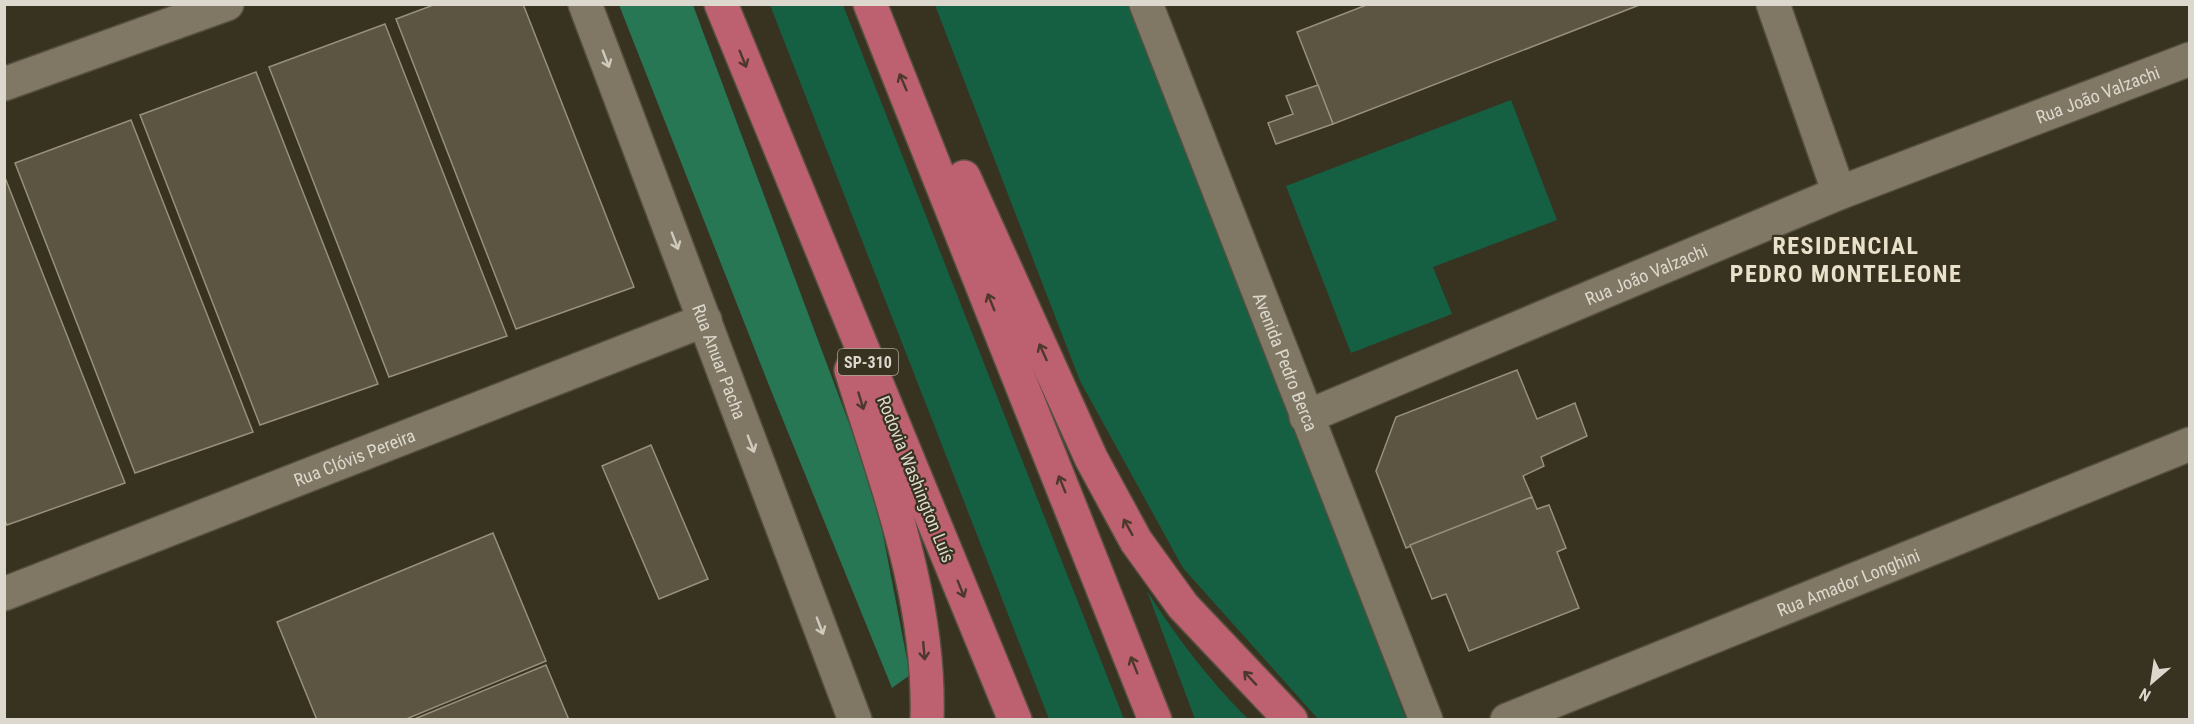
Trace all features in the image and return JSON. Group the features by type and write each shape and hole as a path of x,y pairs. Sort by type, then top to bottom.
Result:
{"highway":[{"name":"Rodovia Washington Luís","path":"721,4 1015,720"},
{"path":"870,4 918,119 1155,720"},
{"path":"918,119 964,176 1091,459 1136,541 1183,606 1291,720"},
{"path":"787,165 909,556 922,632 927,720"}],"street":[{"path":"4,84 227,4"},
{"name":"Rua Anuar Pacha","path":"585,4 855,720"},
{"name":"Avenida Pedro Berca","path":"1146,4 1426,720"},
{"path":"1773,4 1839,193"},
{"name":"Rua João Valzachi","path":"1306,417 1839,193 2190,59"},
{"name":"Rua Clóvis Pereira","path":"4,594 705,320"},
{"name":"Rua Amador Longhini","path":"1507,720 2190,444"}],"green space":[{"path":"619,5 693,5 875,493 910,675 892,688 772,393"},
{"path":"770,5 843,5 1124,719 1049,719"},
{"path":"935,5 1132,5 1406,719 1318,719 1183,568 1080,381"},
{"path":"1511,100 1557,220 1433,267 1452,314 1351,353 1286,186"},
{"path":"1147,591 1194,658 1248,719 1195,719"}],"building":[{"path":"436,4 523,4 634,287 516,329 396,19"},
{"path":"1369,4 1642,4 1333,124 1297,32"},
{"path":"385,24 507,336 389,377 269,67"},
{"path":"256,72 378,384 260,425 140,115"},
{"path":"1318,85 1333,124 1276,144 1268,123 1293,114 1286,96"},
{"path":"131,120 253,432 135,473 15,163"},
{"path":"4,175 125,483 7,525 4,519"},
{"path":"1517,370 1537,419 1575,403 1587,436 1541,457 1544,466 1523,476 1532,497 1406,548 1376,471 1396,417"},
{"path":"651,445 708,579 659,599 602,466"},
{"path":"1532,497 1537,509 1549,505 1566,548 1557,552 1579,608 1469,651 1446,594 1432,599 1410,545"},
{"path":"493,533 546,661 404,720 317,720 277,622"},
{"path":"546,665 569,720 412,720"}],"district":[{"name":"RESIDENCIAL PEDRO MONTELEONE","path":"1846,260"}]}
